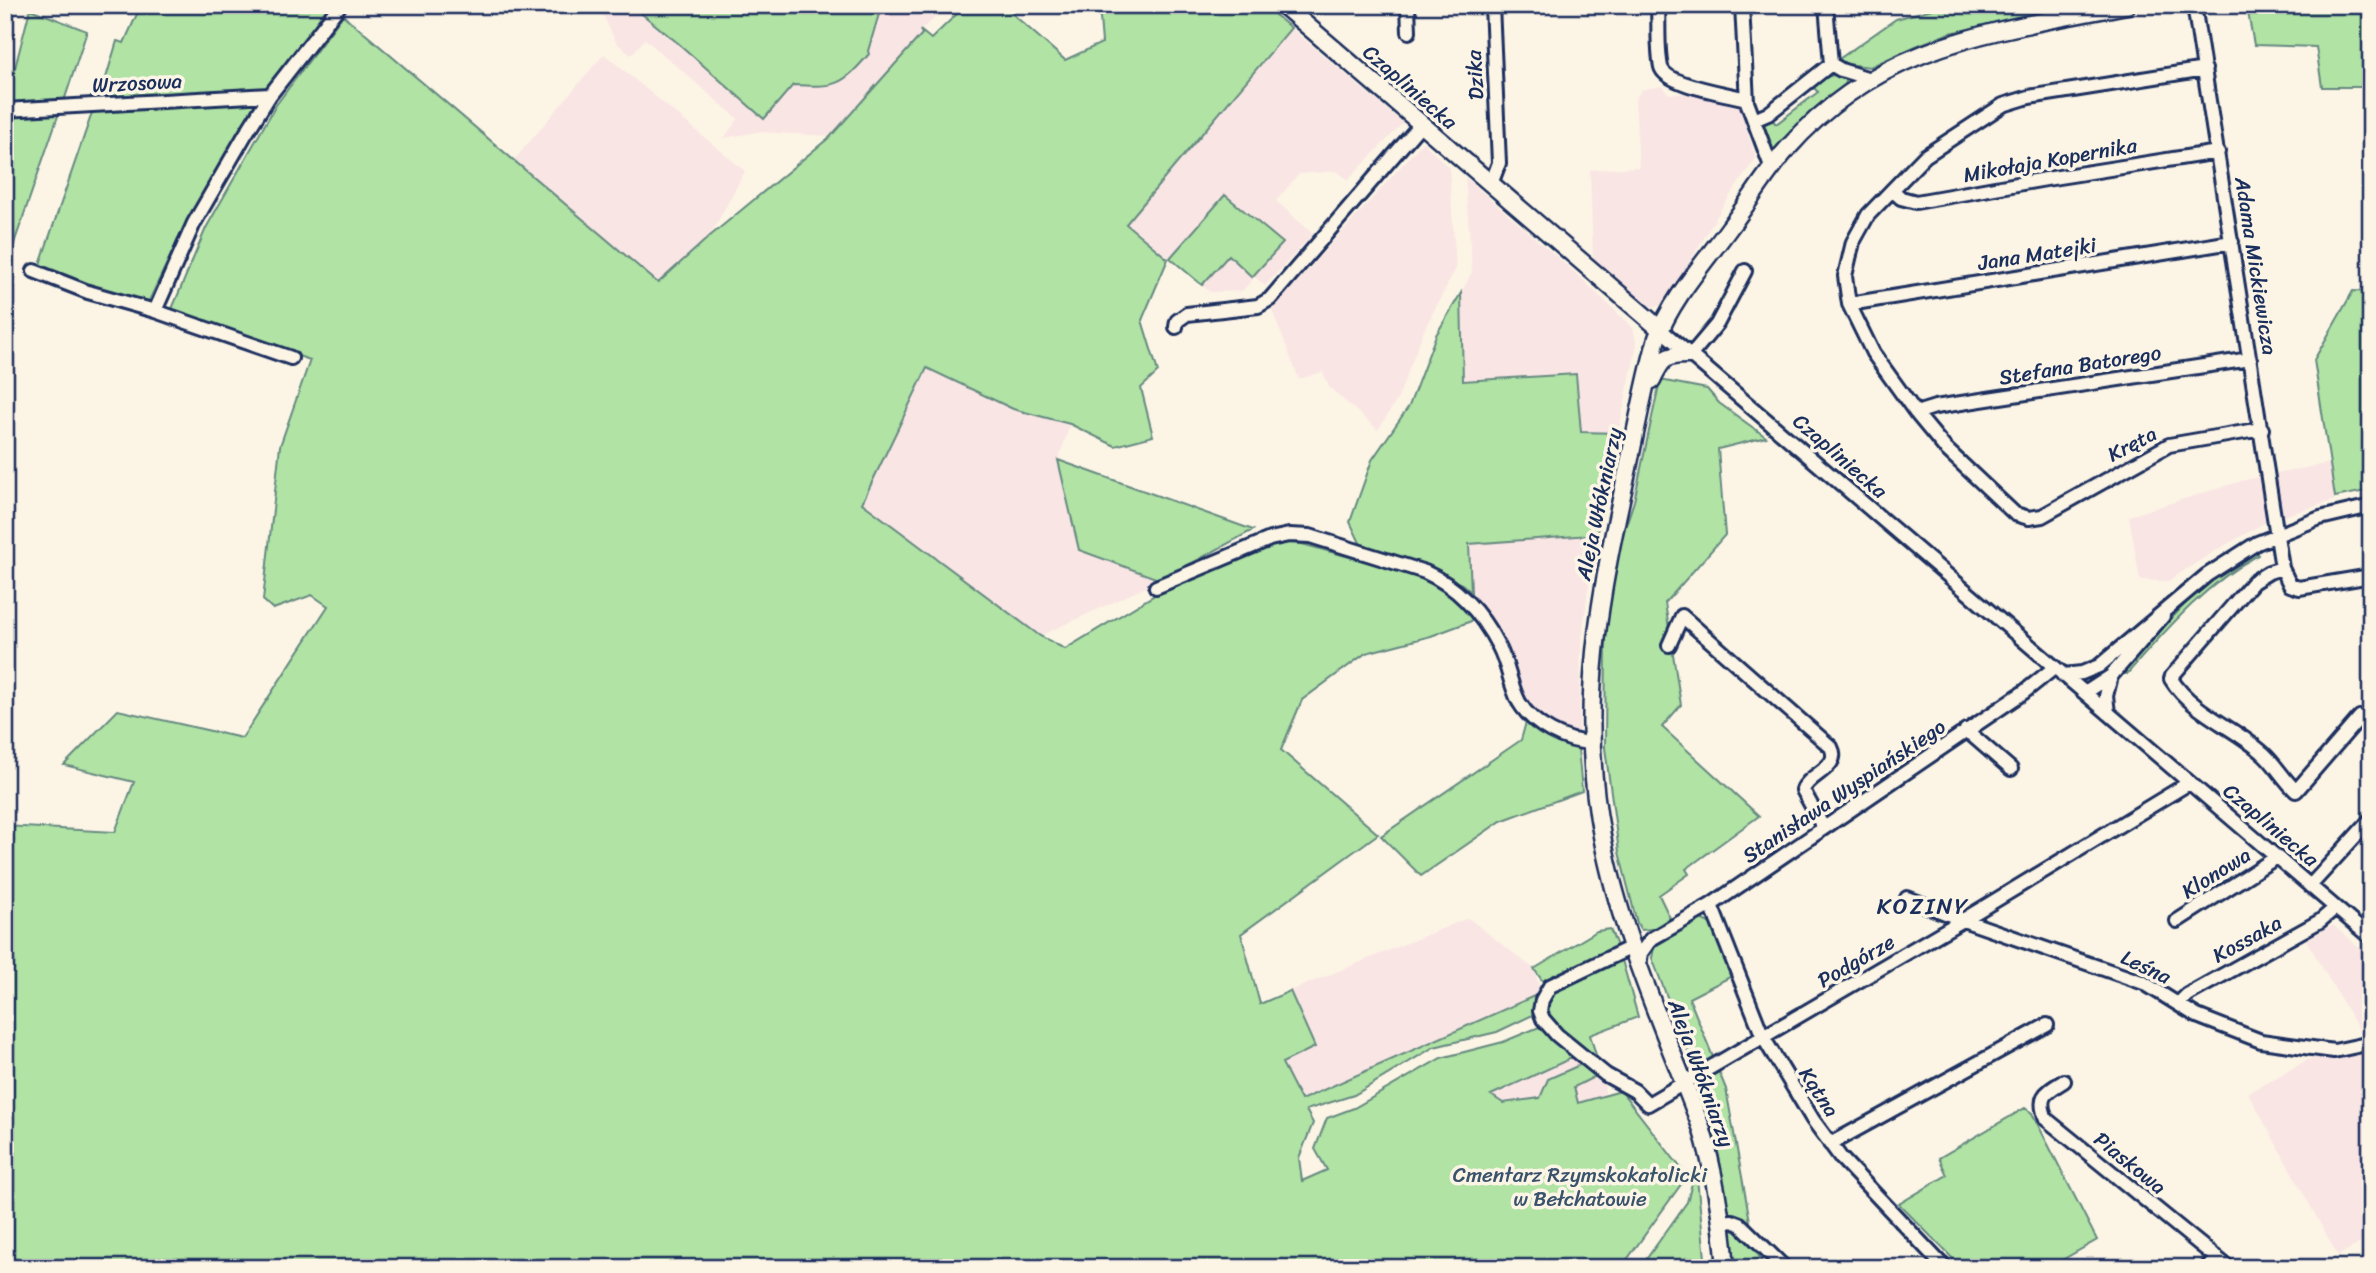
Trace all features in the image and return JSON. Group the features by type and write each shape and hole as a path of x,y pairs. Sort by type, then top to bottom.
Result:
{"main road":[{"name":"Czapliniecka","path":"1283,5 1660,329"},
{"name":"Aleja Włókniarzy","path":"1726,1268 1711,1161 1685,1083 1624,926 1601,833 1594,785 1593,659 1601,594 1660,329 1785,150 1808,127 1870,79 1902,62 1965,38 2127,5"},
{"path":"1642,405 1659,363 1672,355 1691,355"}],"street":[{"path":"155,311 194,223 270,95 340,5"},
{"path":"1408,5 1409,32"},
{"name":"Dzika","path":"1491,184 1499,167 1492,5"},
{"path":"1658,5 1661,69 1668,78 1747,99"},
{"path":"1742,5 1747,99 1772,169"},
{"path":"1826,5 1830,64"},
{"name":"Adama Mickiewicza","path":"2194,5 2282,568"},
{"path":"1754,120 1768,114 1830,64"},
{"path":"1830,64 1870,79"},
{"path":"1916,413 1873,353 1849,303 1846,276 1853,242 1868,215 1926,156 1983,117 2011,102 2205,69"},
{"name":"Wrzosowa","path":"5,110 270,95"},
{"path":"1177,327 1177,321 1187,314 1258,306 1270,299 1421,124"},
{"name":"Mikołaja Kopernika","path":"1892,190 1901,198 1916,202 2218,152"},
{"name":"Jana Matejki","path":"1849,303 2232,242"},
{"path":"34,271 88,292 155,311 292,358"},
{"path":"1691,355 1717,324 1745,271"},
{"name":"Czapliniecka","path":"1660,329 2371,938"},
{"name":"Stefana Batorego","path":"1916,413 1935,407 2250,359"},
{"name":"Kręta","path":"1916,413 1945,448 2015,514 2029,519 2042,516 2169,445 2262,429"},
{"path":"2059,672 2082,673 2099,666 2146,624 2167,611 2217,568 2277,533 2320,518 2371,506"},
{"path":"1156,587 1270,539 1289,535 1310,536 1425,572 1458,590 1488,627 1500,648 1518,701 1524,709 1561,736 1576,742 1592,743"},
{"path":"2371,576 2299,588 2290,585 2282,568 2269,572 2253,582 2171,679 2193,703 2266,755 2296,791 2360,717 2371,724"},
{"path":"2085,693 2111,676 2167,611"},
{"path":"1669,645 1677,622 1682,616 1831,747 1835,756 1833,762 1805,783 1803,790 1823,827"},
{"path":"2085,693 2099,666"},
{"name":"Stanisława Wyspiańskiego","path":"1651,939 1711,905 2042,679 2059,672"},
{"path":"2108,713 2106,689 2111,676"},
{"path":"1966,730 2011,769"},
{"name":"Podgórze","path":"1632,947 1550,986 1540,1005 1542,1019 1606,1074 1635,1091 1648,1104 1963,920 2189,783"},
{"path":"2310,886 2370,820"},
{"name":"Klonowa","path":"2177,921 2275,856"},
{"name":"Leśna","path":"1907,898 2144,983 2214,1024 2261,1041 2334,1051 2371,1043"},
{"name":"Kątna","path":"1711,905 1763,1037 1802,1102 1830,1144 1859,1178 1945,1268"},
{"name":"Kossaka","path":"2178,1004 2187,995 2320,921 2335,908"},
{"path":"1624,926 1635,936 1651,939 1641,953 1639,966"},
{"path":"1830,1144 2047,1025"},
{"name":"Piaskowa","path":"2064,1081 2046,1093 2042,1099 2046,1119 2224,1264"},
{"path":"1721,1222 1732,1221 1740,1224 1784,1268"},
{"path":"2206,1268 2224,1264"}],"shaded area":[{"path":"598,5 946,5 920,30 923,34 831,136 757,132 724,138 738,119 645,39 631,55 616,42"},
{"path":"1291,28 1403,123 1348,180 1337,171 1299,174 1276,201 1313,234 1265,286 1255,277 1242,291 1210,292 1171,258 1168,259 1125,224"},
{"path":"604,54 745,171 710,236 658,283 514,160"},
{"path":"1662,86 1669,94 1703,93 1739,105 1756,158 1721,209 1665,304 1655,307 1649,306 1593,260 1590,170 1639,167 1635,100 1641,90"},
{"path":"1423,142 1449,168 1456,268 1424,330 1398,398 1378,430 1329,387 1323,372 1299,379 1272,310"},
{"path":"1465,177 1581,278 1633,328 1637,345 1618,433 1581,432 1576,374 1463,381 1461,293 1472,272"},
{"path":"927,367 1013,409 1070,424 1058,460 1161,580 1040,636 862,503"},
{"path":"2330,463 2335,500 2268,521 2168,581 2140,580 2129,516 2245,480"},
{"path":"1590,535 1596,557 1588,589 1581,646 1579,736 1571,736 1533,713 1521,697 1514,662 1492,619 1471,592 1469,544"},
{"path":"1468,918 1534,969 1541,993 1301,1100 1282,1063 1315,1046 1290,991"},
{"path":"2333,925 2371,957 2371,1036 2363,1037 2306,940"},
{"path":"2371,1050 2371,1240 2369,1238 2338,1256 2248,1093 2313,1057 2341,1057"},
{"path":"1576,1056 1582,1064 1548,1079 1540,1098 1503,1103 1490,1095"},
{"path":"1598,1075 1604,1076 1605,1096 1578,1104 1573,1087"}],"green space":[{"path":"141,5 333,5 268,91 100,98 117,41 124,43"},
{"path":"631,5 886,5 879,14 869,54 851,73 829,85 793,85 764,119"},
{"name":"Cmentarz Rzymskokatolicki w Bełchatowie","path":"966,5 1009,5 1008,10 1065,60 1102,43 1099,5 1263,5 1291,28 1126,224 1168,259 1142,320 1158,372 1141,388 1153,436 1115,446 1070,424 1013,409 927,368 862,503 1040,636 1065,649 1158,593 1277,542 1302,544 1437,581 1474,620 1431,636 1366,653 1302,700 1281,750 1378,834 1241,934 1260,1004 1290,991 1315,1047 1282,1063 1301,1100 1541,993 1537,1013 1497,1032 1434,1047 1354,1095 1306,1110 1313,1123 1299,1158 1302,1181 1327,1170 1315,1149 1327,1118 1354,1108 1441,1058 1503,1042 1544,1025 1576,1056 1491,1095 1503,1103 1540,1098 1548,1079 1582,1064 1598,1075 1574,1087 1578,1103 1621,1091 1687,1176 1621,1268 5,1268 5,826 115,832 134,782 64,765 118,710 242,738 328,606 312,595 273,609 263,600 280,446 310,360 169,316 206,228 276,105 343,15 658,283 710,236 831,136 922,34 920,30 931,39"},
{"path":"1946,5 2084,5 1950,33 1870,67 1847,64 1839,59 1896,19"},
{"path":"2371,5 2371,87 2322,87 2316,47 2254,45 2247,7"},
{"path":"30,9 87,31 64,101 5,107"},
{"path":"1834,75 1847,77 1845,85 1804,120 1777,148 1771,150 1763,132 1764,125 1771,118 1776,124 1818,92 1812,86 1823,78"},
{"path":"262,101 239,133 187,221 147,305 95,290 39,267 93,110"},
{"path":"59,113 11,252 5,249 5,116"},
{"path":"1225,195 1283,243 1252,277 1229,255 1202,285 1170,258"},
{"path":"2353,291 2371,292 2371,490 2335,497 2314,360"},
{"path":"1461,293 1463,381 1576,374 1581,432 1618,433 1595,546 1590,535 1469,544 1471,592 1462,584 1361,545 1350,522 1372,460 1409,406 1436,335"},
{"path":"1660,380 1707,389 1719,403 1766,437 1718,449 1725,535 1665,603 1681,705 1662,727 1759,816 1686,869 1689,874 1659,895 1670,918 1653,929 1641,930 1619,852 1605,748 1606,640 1609,599 1619,546 1634,501"},
{"path":"1058,460 1253,530 1161,580 1079,550"},
{"path":"2258,550 2258,555 2221,580 2188,608 2127,674 2122,672 2197,591"},
{"path":"1526,722 1561,744 1578,748 1582,791 1501,821 1421,876 1381,836 1521,740"},
{"path":"1701,919 1711,924 1732,976 1689,998 1715,1062 1703,1064 1691,1059 1652,958 1654,947"},
{"path":"1610,929 1620,953 1638,1017 1590,1035 1597,1058 1569,1040 1554,1024 1549,1015 1551,993 1534,969 1597,931"},
{"path":"1719,1072 1726,1089 1750,1221 1729,1216 1715,1139 1701,1093 1706,1080"},
{"path":"2025,1108 2032,1113 2097,1240 2048,1268 1962,1268 1899,1204 1947,1175 1939,1158"},
{"path":"1696,1168 1706,1268 1640,1268 1687,1202"},
{"path":"1727,1221 1749,1242 1758,1254 1763,1268 1732,1268"}],"district":[{"name":"KOZINY","path":"1923,906"}]}
